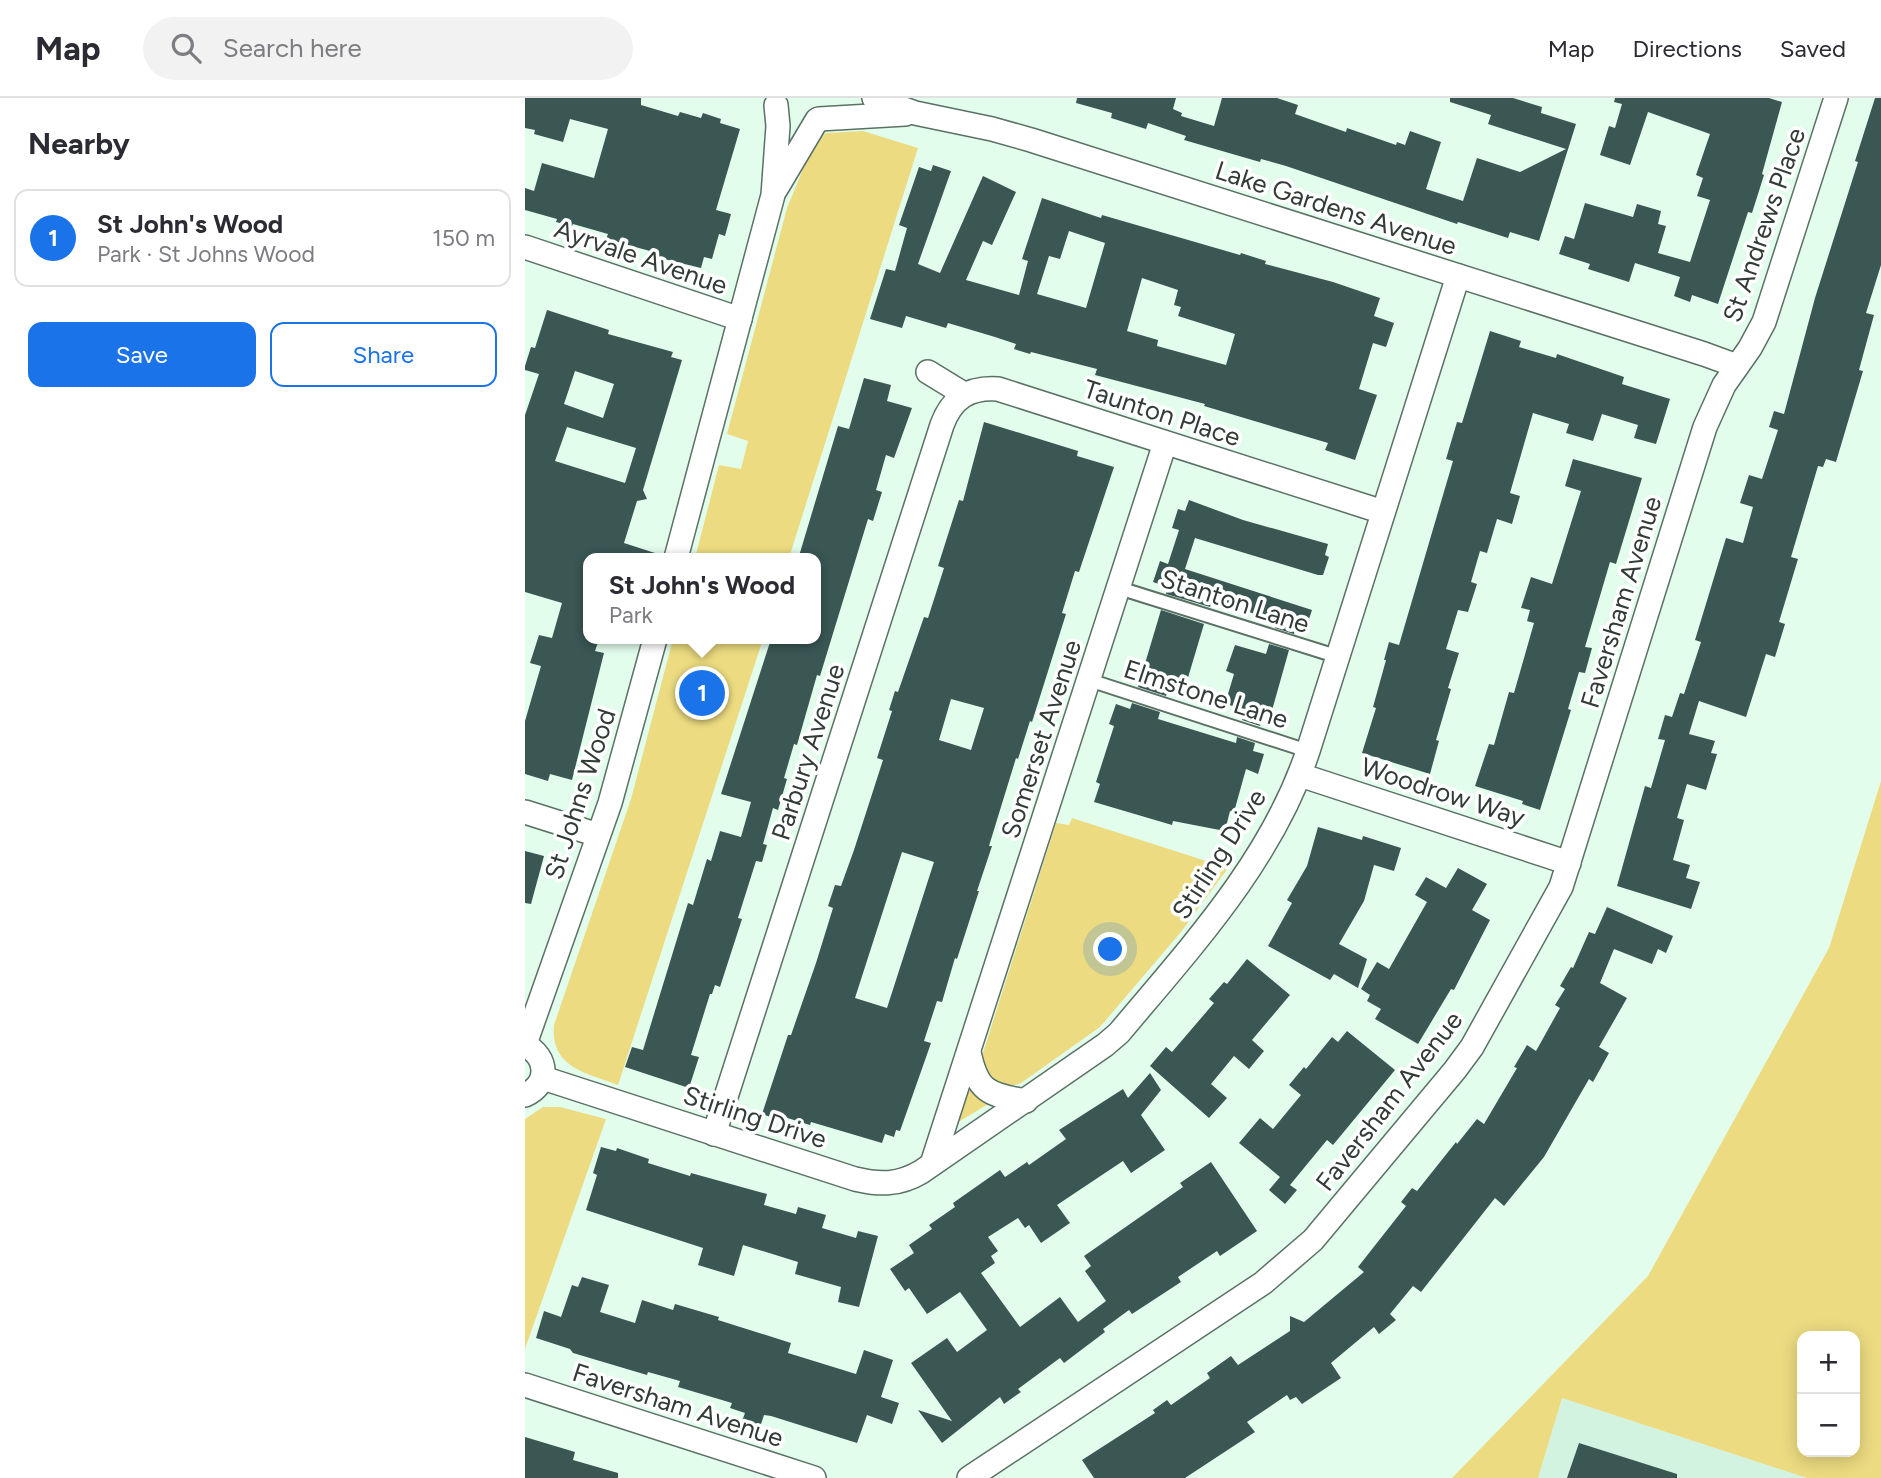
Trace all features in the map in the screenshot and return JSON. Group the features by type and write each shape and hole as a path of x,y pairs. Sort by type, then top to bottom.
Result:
{"street":[{"path":"773,195 818,119 828,109 832,98"},
{"name":"Lake Gardens Avenue","path":"874,98 915,113 1031,140 1691,349 1737,366"},
{"name":"St Andrews Place","path":"1737,366 1753,343 1767,313 1836,98"},
{"path":"677,553 773,195 778,127 773,101"},
{"name":"Lake Gardens Avenue","path":"773,101 785,116 795,122 806,123 836,116 915,113"},
{"name":"Ayrvale Avenue","path":"525,247 740,319"},
{"name":"Stirling Drive","path":"543,1078 855,1179 881,1184 904,1180 932,1164 1112,1040 1198,939 1243,879 1300,775 1458,276"},
{"name":"Faversham Avenue","path":"969,1478 1263,1283 1313,1240 1467,1053 1552,904 1569,863 1705,427 1718,396 1737,366"},
{"path":"928,372 964,394"},
{"name":"Taunton Place","path":"964,394 980,389 998,389 1384,512"},
{"name":"Parbury Avenue","path":"714,1134 942,425 951,407 964,394"},
{"name":"Somerset Avenue","path":"932,1164 1165,443"},
{"name":"St Johns Wood","path":"525,1045 618,777 654,644"},
{"name":"Woodrow Way","path":"1300,775 1569,863"},
{"path":"525,812 598,835"},
{"path":"525,1045 538,1054 543,1062 543,1078 533,1092 525,1095"},
{"path":"969,1052 975,1076 985,1089 1002,1097 1026,1101"},
{"name":"Faversham Avenue","path":"525,1385 814,1478"}],"lane":[{"name":"Stanton Lane","path":"1119,588 1339,657"},
{"name":"Elmstone Lane","path":"1089,680 1308,751"}],"shaded area":[{"path":"863,131 918,148 791,553 696,553 719,465 741,469 748,441 727,434 787,208 815,140 826,133"},
{"path":"672,644 761,644 618,1085 582,1072 564,1059 554,1039 554,1025 631,799"},
{"path":"1881,781 1881,1478 1807,1478 1562,1398 1538,1478 1452,1478 1648,1276 1829,948"},
{"path":"1072,818 1228,868 1181,932 1100,1027 1021,1083 1009,1087 987,1078 982,1056 1056,823 1069,825"},
{"path":"964,1072 990,1103 955,1124"},
{"path":"543,1107 560,1107 606,1119 525,1349 525,1119"},
{"path":"1562,1398 1807,1478 1538,1478"}],"building":[{"path":"525,98 641,98 641,105 678,116 680,112 701,118 703,113 721,119 720,123 740,129 716,210 731,214 725,236 719,234 712,259 704,257 701,268 668,260 649,255 650,251 606,239 608,234 556,222 557,219 525,210 525,188 534,191 542,163 594,178 608,129 570,119 563,142 534,134 535,130 525,128"},
{"path":"1077,98 1176,98 1173,109 1182,113 1181,116 1214,126 1222,98 1277,98 1298,105 1295,114 1346,132 1347,128 1396,145 1397,142 1405,145 1410,131 1441,142 1426,189 1463,201 1477,158 1520,172 1566,149 1488,124 1491,115 1450,102 1450,98 1513,98 1542,107 1541,113 1576,124 1539,241 1510,232 1508,238 1458,222 1457,224 1286,166 1261,159 1260,162 1184,140 1186,136 1148,123 1146,129 1111,118 1112,113 1076,103"},
{"path":"1615,98 1769,98 1782,102 1752,213 1748,212 1718,304 1692,295 1690,302 1674,296 1680,277 1635,263 1629,282 1588,269 1590,264 1559,254 1565,236 1574,239 1585,203 1633,217 1637,204 1661,211 1658,224 1666,226 1658,253 1690,262 1710,200 1697,196 1703,178 1696,175 1710,134 1648,112 1630,165 1600,155 1609,126 1615,128 1622,104 1614,102"},
{"path":"1875,98 1881,98 1881,265 1866,313 1874,315 1859,370 1863,371 1836,462 1826,459 1823,467 1818,466 1791,557 1798,559 1779,622 1785,624 1775,657 1766,654 1746,717 1699,701 1689,734 1715,741 1711,753 1717,754 1706,790 1687,784 1677,818 1684,820 1673,860 1690,865 1686,878 1700,882 1691,909 1617,886 1645,786 1651,788 1665,740 1658,739 1665,715 1672,717 1680,693 1684,694 1701,642 1695,640 1726,538 1743,543 1753,507 1740,503 1749,475 1762,479 1778,430 1769,427 1774,411 1784,414 1815,298 1858,162 1855,161"},
{"path":"933,165 951,171 918,264 940,273 983,176 1016,192 992,245 983,241 966,280 1019,295 1028,261 1022,259 1042,198 1101,218 1102,215 1240,255 1241,253 1266,261 1265,264 1380,298 1374,316 1394,323 1386,347 1373,343 1359,389 1377,395 1355,460 1325,450 1328,443 1204,406 1205,404 1095,375 1097,369 1031,352 1030,354 1014,349 1016,344 948,323 946,328 906,316 902,328 870,319 886,269 895,271 907,228 899,225 919,167 931,171","holes":["1069,231 1105,243 1086,308 1037,294 1049,256 1060,259","1142,278 1178,290 1174,305 1181,307 1178,316 1235,334 1226,365 1157,346 1158,340 1127,331"]},
{"path":"547,310 609,330 608,334 673,352 671,357 682,360 643,490 647,499 637,501 624,543 655,553 583,553 583,644 597,644 595,651 604,653 572,780 550,774 548,781 525,774 525,721 541,666 530,663 539,635 552,638 562,603 525,592 525,415 539,374 525,370 531,347 535,348","holes":["575,371 614,384 603,418 564,404","567,427 636,448 625,483 555,461"]},
{"path":"1490,331 1521,341 1519,347 1556,358 1557,354 1624,377 1622,384 1670,399 1656,444 1634,438 1638,425 1602,414 1593,441 1566,433 1569,424 1533,413 1510,493 1520,496 1512,524 1497,519 1487,553 1480,551 1471,582 1477,584 1468,612 1458,610 1446,649 1459,653 1448,688 1451,689 1436,740 1439,741 1430,774 1362,753 1376,708 1373,707 1389,642 1399,645 1453,461 1446,459 1457,422 1462,423"},
{"path":"864,378 891,385 887,401 912,408 894,458 886,455 876,490 882,492 873,521 868,519 820,676 817,675 797,745 794,744 778,810 773,808 763,844 767,845 762,862 756,861 738,918 742,919 720,987 715,985 710,994 691,1055 699,1057 689,1088 625,1067 632,1047 643,1050 688,903 693,905 707,859 711,861 720,831 741,837 751,802 721,794 769,644 821,644 821,553 800,553 838,426 849,429"},
{"path":"984,422 1078,451 1077,456 1114,467 1079,572 1075,571 1062,613 1066,614 1032,722 1030,721 1018,759 1016,758 957,959 955,958 942,1002 937,1001 924,1041 931,1043 900,1131 896,1130 894,1137 885,1134 882,1143 811,1122 810,1125 781,1116 779,1120 762,1114 788,1035 791,1035 816,963 833,908 828,906 835,885 841,886 883,760 877,758 892,711 889,710 895,691 898,692 924,617 928,618 944,568 938,566 959,500 963,501","holes":["951,699 984,708 971,750 939,740","902,852 934,862 887,1008 855,998"]},
{"path":"1573,459 1642,478 1616,564 1610,562 1585,647 1592,648 1585,673 1579,672 1568,709 1571,710 1540,810 1522,804 1523,801 1475,786 1489,744 1494,745 1509,692 1514,693 1534,623 1527,621 1530,610 1521,608 1531,577 1552,584 1581,491 1565,486"},
{"path":"1189,500 1243,520 1328,544 1325,555 1329,557 1323,575 1195,538 1185,569 1312,610 1305,631 1296,628 1294,634 1275,628 1277,621 1212,600 1210,607 1166,594 1168,587 1153,582 1160,561 1168,564 1179,530 1172,528 1178,509 1185,511"},
{"path":"1161,610 1204,624 1184,691 1170,686 1166,696 1138,687"},
{"path":"1269,644 1289,650 1271,714 1264,712 1260,726 1242,720 1245,709 1225,704 1234,674 1226,671 1235,645 1266,654"},
{"path":"1132,703 1160,712 1158,719 1236,743 1237,737 1255,743 1253,751 1264,754 1258,774 1246,769 1234,812 1230,811 1225,831 1173,821 1172,825 1094,802 1100,784 1096,782 1114,726 1109,724 1116,704 1130,709"},
{"path":"1318,827 1362,840 1363,836 1401,848 1394,871 1374,865 1364,901 1339,944 1367,959 1358,988 1334,974 1330,980 1268,946 1292,903 1287,900 1307,866"},
{"path":"525,851 544,856 531,904 525,903"},
{"path":"1458,868 1487,884 1472,910 1490,920 1454,990 1451,989 1418,1044 1375,1019 1381,1009 1367,1001 1370,995 1361,989 1377,962 1389,969 1427,902 1415,895 1426,877 1446,888"},
{"path":"1607,907 1673,936 1666,953 1658,949 1652,964 1614,949 1600,983 1627,998 1599,1047 1609,1053 1593,1082 1589,1079 1544,1157 1504,1206 1495,1198 1421,1292 1413,1286 1390,1314 1396,1320 1379,1334 1374,1327 1331,1363 1341,1378 1302,1404 1296,1397 1290,1400 1287,1395 1247,1422 1255,1432 1185,1478 1094,1478 1082,1460 1155,1413 1153,1410 1167,1400 1171,1405 1210,1378 1207,1373 1231,1356 1238,1365 1290,1331 1290,1316 1304,1322 1364,1272 1358,1267 1406,1206 1401,1202 1412,1188 1417,1191 1477,1119 1484,1124 1517,1068 1514,1067 1527,1045 1536,1051 1560,1008 1555,1005 1565,989 1560,986 1571,967 1573,968 1589,932 1595,934"},
{"path":"1247,959 1290,995 1252,1040 1264,1051 1249,1069 1234,1056 1211,1084 1227,1098 1209,1118 1150,1066 1166,1047 1172,1052 1214,1003 1209,999 1224,982 1227,984"},
{"path":"1347,1031 1395,1070 1333,1145 1327,1140 1290,1185 1297,1190 1285,1204 1269,1190 1280,1177 1239,1143 1260,1118 1273,1129 1301,1095 1289,1085 1332,1037 1338,1042"},
{"path":"1150,1073 1161,1090 1141,1115 1165,1150 1131,1173 1123,1161 1057,1205 1070,1223 1041,1243 1029,1225 1025,1228 1018,1218 988,1237 998,1251 991,1256 995,1263 981,1273 1020,1327 1060,1297 1078,1322 1106,1301 1085,1271 1091,1266 1084,1256 1183,1187 1180,1183 1211,1162 1257,1231 1220,1256 1217,1251 1178,1277 1181,1282 1132,1314 1129,1310 1064,1363 1060,1358 1018,1389 1021,1392 1004,1404 1000,1397 942,1443 918,1410 952,1421 911,1363 947,1338 957,1352 987,1330 960,1292 927,1314 909,1288 905,1291 890,1269 914,1253 909,1245 932,1229 929,1225 955,1207 953,1203 1000,1170 1005,1177 1027,1162 1029,1165 1066,1139 1059,1130 1123,1089 1128,1098"},
{"path":"601,1147 616,1151 617,1148 649,1159 648,1163 690,1176 691,1173 767,1194 764,1205 796,1214 798,1207 826,1215 822,1228 856,1238 858,1231 878,1236 859,1307 838,1302 841,1287 795,1274 798,1262 743,1245 734,1276 698,1265 703,1248 586,1210 597,1175 593,1173"},
{"path":"582,1277 609,1285 600,1312 635,1323 642,1300 673,1310 675,1304 791,1343 788,1353 856,1374 864,1350 893,1360 881,1397 899,1403 892,1424 867,1415 857,1443 771,1416 764,1415 760,1427 742,1421 745,1413 730,1408 732,1403 678,1387 680,1381 648,1372 647,1375 573,1353 570,1349 536,1338 544,1311 561,1317 572,1285 578,1287"},
{"path":"525,1437 575,1452 573,1460 618,1473 618,1478 525,1478"},
{"path":"1579,1443 1677,1474 1677,1478 1567,1478"}],"place":[{"name":"St John's Wood","path":"702,693"}]}
